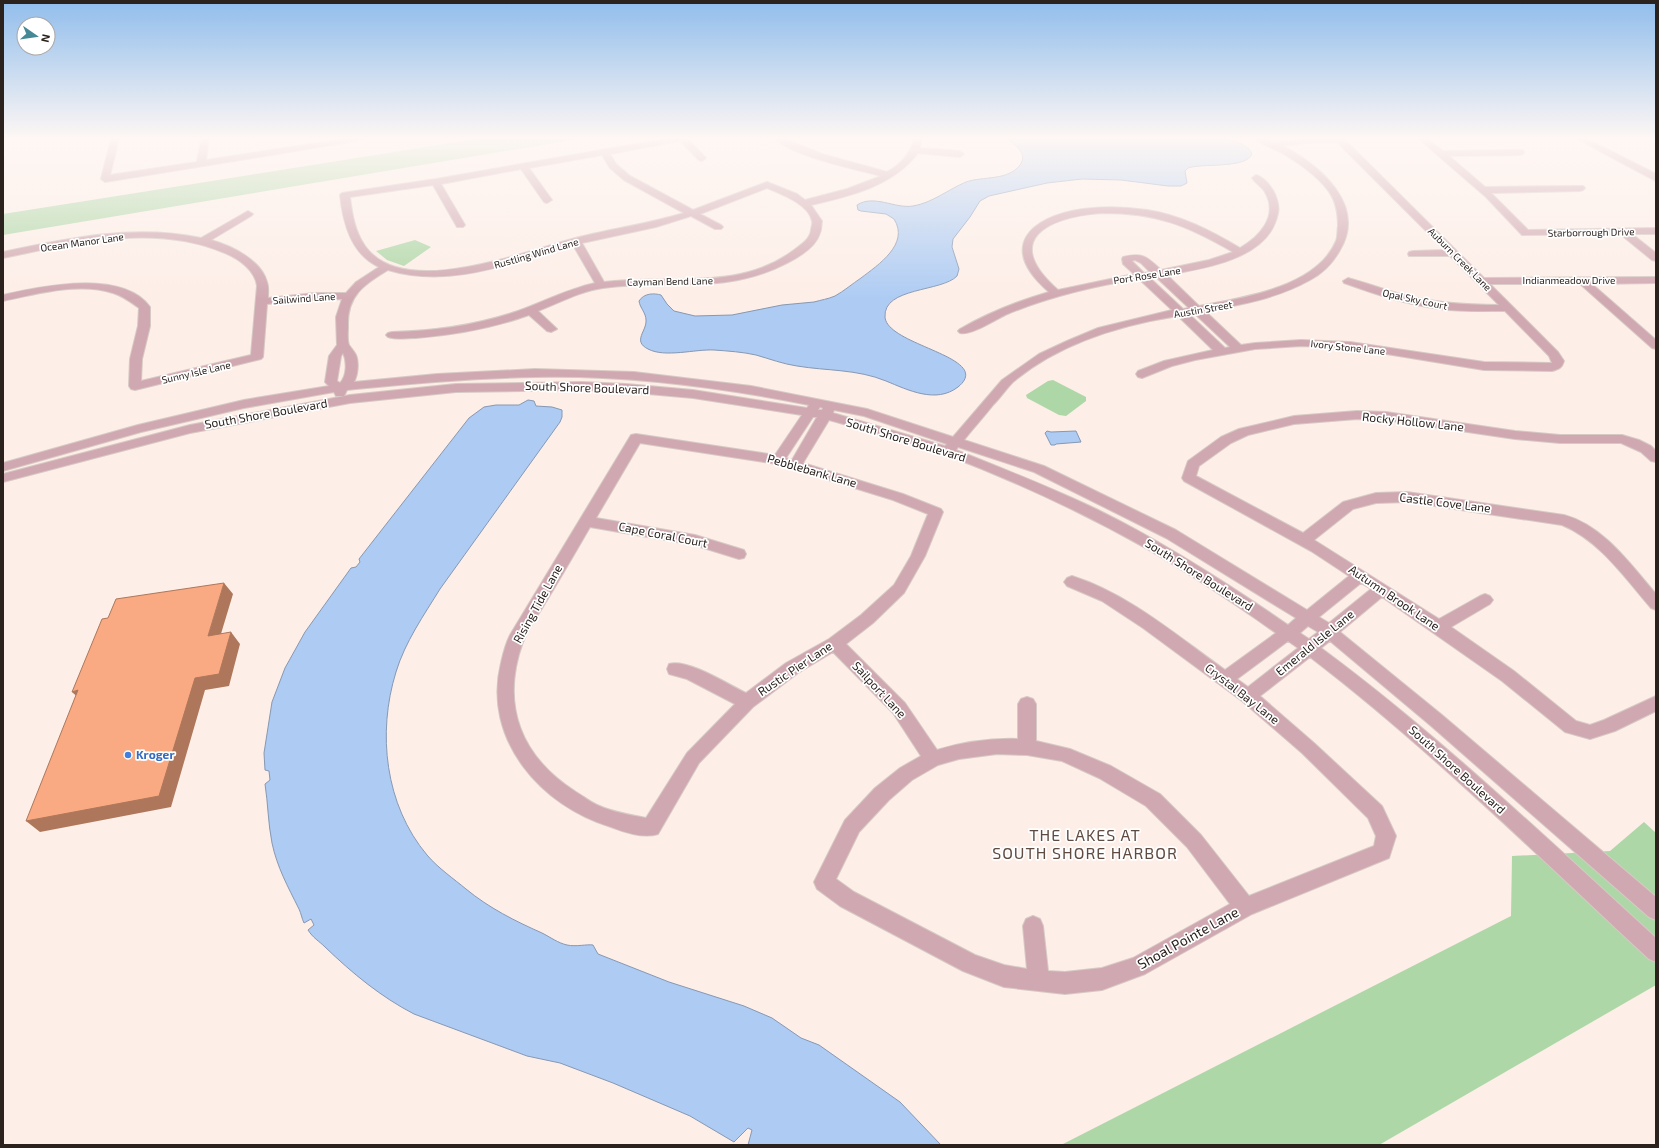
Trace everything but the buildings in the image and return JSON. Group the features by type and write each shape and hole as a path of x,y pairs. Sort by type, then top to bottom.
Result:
{"street":[{"name":"Rustling Wind Lane","path":"362,193 345,195 347,216 358,241 372,260 386,267 422,274 468,271 505,262 576,241 647,226 694,213 747,193"},
{"path":"442,193 460,225"},
{"path":"542,193 547,200"},
{"path":"655,193 718,227"},
{"name":"Cayman Bend Lane","path":"392,335 410,335 470,328 505,319 574,293 601,285 634,281 691,282 723,280 750,275 767,269 800,252 813,239 818,223 816,215 806,203 788,193"},
{"path":"806,203 844,193"},
{"name":"Port Rose Lane","path":"964,331 1009,309 1056,293 1204,265 1223,260 1241,252 1265,234 1273,222 1274,209 1269,193"},
{"name":"Austin Street","path":"952,447 1009,380 1044,357 1080,339 1122,325 1181,312 1249,300 1278,291 1309,276 1334,254 1344,232 1342,207 1334,193"},
{"name":"Auburn Creek Lane","path":"1393,193 1556,356 1558,361 1557,365"},
{"name":"Starborrough Drive","path":"1485,193 1516,221 1525,233 1656,231"},
{"path":"1056,293 1032,269 1026,256 1026,249 1028,242 1036,230 1045,224 1067,215 1087,211 1109,210 1164,216 1195,226 1241,252"},
{"path":"203,241 248,214"},
{"path":"1622,231 1656,258"},
{"name":"Ocean Manor Lane","path":"3,255 62,243 112,237 169,236 203,241 227,249 250,263 263,283 257,357"},
{"path":"576,241 601,285"},
{"path":"1413,254 1453,253"},
{"path":"1222,352 1127,262 1127,259 1136,257 1143,259 1239,349"},
{"path":"343,345 336,356 331,382 340,395 350,379 350,356 343,345 341,318 342,309 348,296 361,283 386,267"},
{"path":"1582,280 1656,346"},
{"name":"Indianmeadow Drive","path":"1481,281 1656,280"},
{"name":"Opal Sky Court","path":"1348,281 1388,295 1429,304 1454,307 1508,308"},
{"name":"Sunny Isle Lane","path":"3,298 55,289 90,286 112,289 130,296 145,307 144,326 136,359 135,386 257,357"},
{"name":"Sailwind Lane","path":"261,302 294,297 348,296"},
{"path":"530,310 551,329"},
{"name":"Ivory Stone Lane","path":"1142,374 1168,363 1222,352 1281,343 1316,343 1356,346 1484,366 1540,368 1557,365"},
{"name":"South Shore Boulevard","path":"3,467 41,462 340,395 456,388 581,386 626,388 693,394 828,410 952,447 1039,469 1171,534 1330,632 1436,720 1656,910"},
{"path":"778,460 813,408"},
{"path":"796,464 828,410"},
{"name":"Rocky Hollow Lane","path":"1189,478 1193,464 1226,440 1244,432 1302,420 1357,415 1386,416 1515,435 1560,439 1622,439 1646,449 1656,458"},
{"name":"Pebblebank Lane","path":"636,438 796,464 898,497 936,512"},
{"name":"Rising Tide Lane","path":"636,438 516,639 508,666 506,686 508,720 519,748 537,773 563,794 594,813 625,823 651,828"},
{"name":"South Shore Boulevard","path":"952,447 1094,514 1155,547 1219,586 1310,648 1355,682 1441,754 1656,952"},
{"name":"South Shore Boulevard","path":"3,478 41,462"},
{"name":"Autumn Brook Lane","path":"1189,478 1304,540 1360,575 1508,676 1571,727 1590,732 1609,726 1656,703"},
{"name":"Castle Cove Lane","path":"1304,540 1348,505 1376,498 1407,497 1432,500 1573,522 1587,530 1656,604"},
{"name":"Rustic Pier Lane","path":"651,828 693,758 747,702 792,668 835,643 867,619 898,589 918,556 936,512"},
{"name":"Cape Coral Court","path":"586,521 695,540 739,554"},
{"name":"Emerald Isle Lane","path":"1225,679 1308,618 1360,575"},
{"name":"Crystal Bay Lane","path":"1072,582 1106,597 1142,620 1248,696 1308,748 1375,812 1386,836"},
{"name":"Emerald Isle Lane","path":"1248,696 1330,632 1381,589"},
{"path":"1438,627 1485,600"},
{"name":"Sailport Lane","path":"835,643 899,708 933,759"},
{"path":"675,668 692,674 747,702"},
{"path":"1027,747 1028,704"},
{"path":"933,759 959,751 997,746 1027,747 1064,754 1104,772 1153,800 1194,841 1245,906"},
{"name":"Shoal Pointe Lane","path":"933,759 906,774 882,794 852,826 824,882 847,899 970,964 1004,976 1065,983 1102,979 1138,968 1245,906 1382,852 1386,836"},
{"path":"1033,926 1038,981"}],"green space":[{"path":"138,193 257,193 3,235 3,214"},
{"path":"415,240 431,247 404,266 387,260 376,251"},
{"path":"1053,380 1086,397 1086,401 1066,416 1059,415 1027,398 1026,395 1048,381"},
{"path":"1644,822 1656,833 1656,985 1379,1145 1061,1145 1511,916 1512,856 1610,851"}],"water":[{"path":"946,193 1004,193 989,196 980,201 953,239 952,247 959,269 957,276 950,281 939,285 903,295 893,300 887,307 885,317 890,327 902,336 952,359 962,367 966,377 958,387 949,392 931,395 922,394 864,374 808,368 741,352 706,350 663,353 648,349 641,343 641,336 646,320 639,301 641,298 649,294 661,295 674,311 695,316 732,315 782,305 814,302 835,296 876,267 890,253 898,237 898,228 894,219 886,214 858,210 857,205 864,202 877,201 899,206 913,206 934,199"},
{"path":"528,400 534,401 536,406 552,407 562,410 560,422 440,589 404,650 396,672 390,695 386,744 394,791 402,814 413,835 431,860 441,869 475,896 512,919 564,944 574,946 593,945 598,954 669,982 744,1006 772,1018 801,1038 819,1045 900,1102 941,1145 748,1145 752,1130 748,1128 734,1142 690,1116 613,1083 560,1063 527,1056 414,1014 367,984 314,937 308,930 314,925 311,919 304,923 274,852 265,784 270,780 269,771 265,770 264,753 272,702 285,668 305,632 351,568 356,567 360,562 359,559 469,418 484,407 496,405 519,405"},
{"path":"1047,431 1076,431 1081,442 1051,445 1045,433"}],"place":[{"name":"Kroger","path":"128,755"}],"district":[{"name":"THE LAKES AT SOUTH SHORE HARBOR","path":"1085,844"}]}
